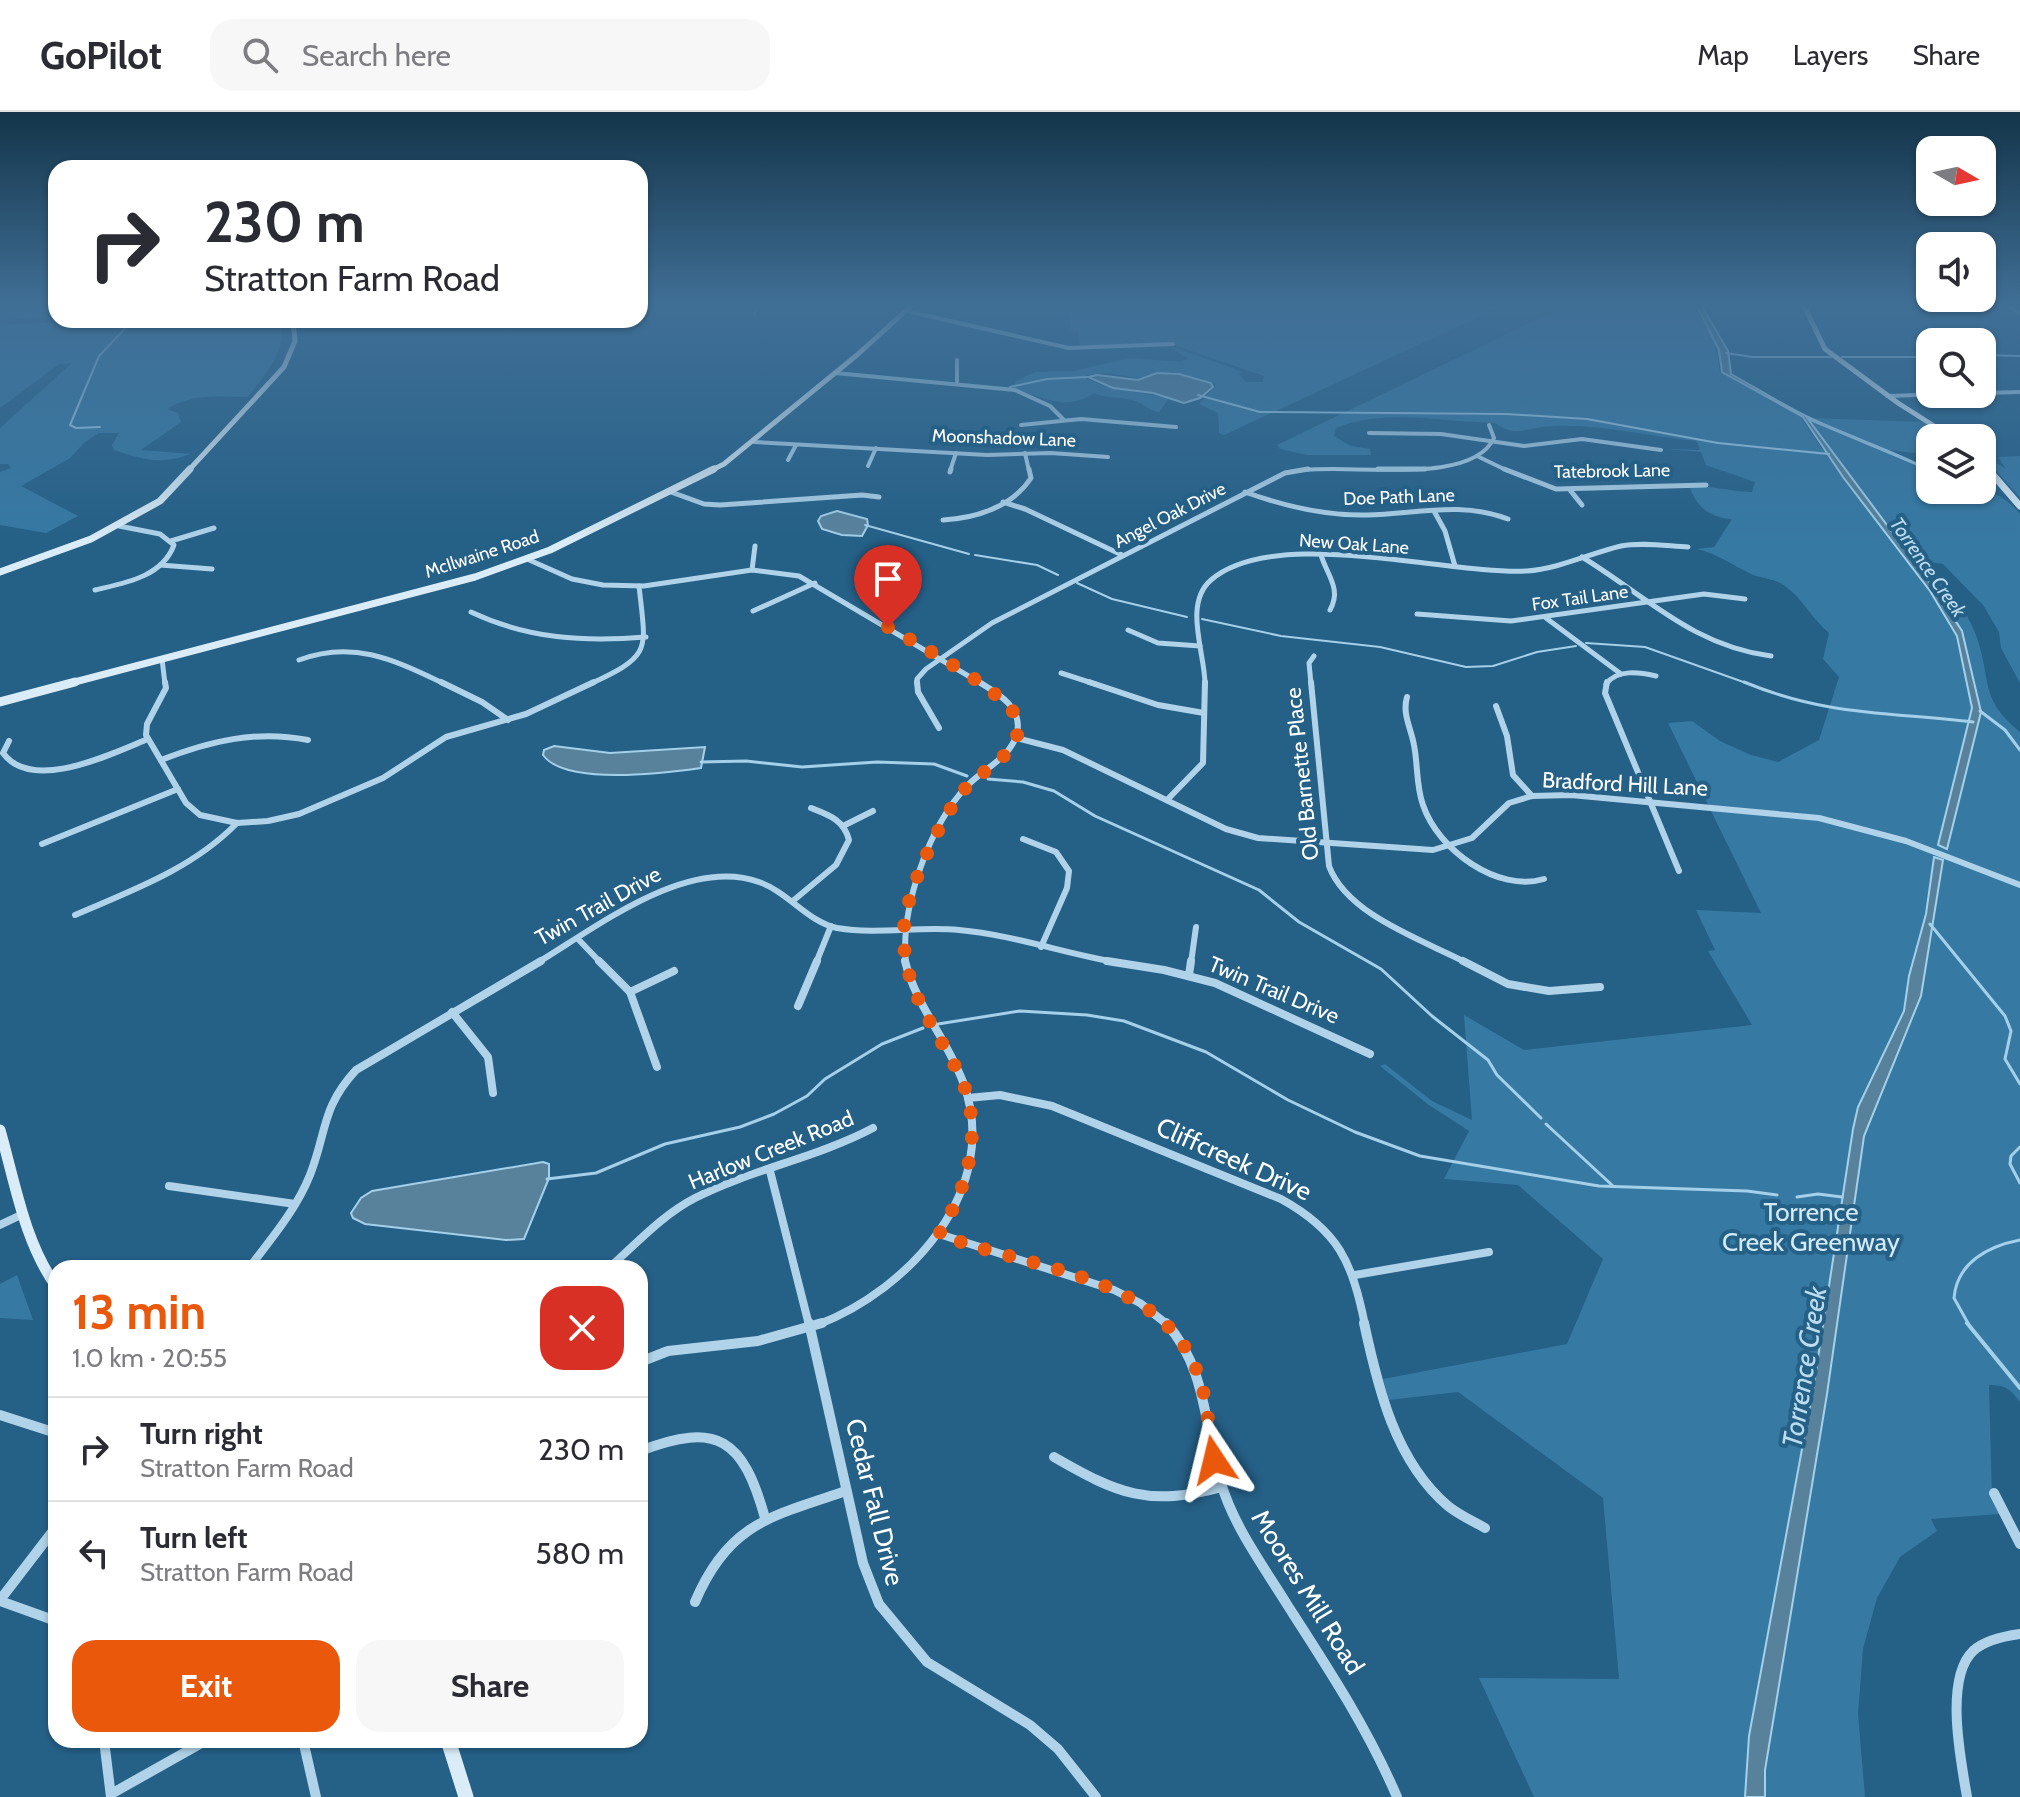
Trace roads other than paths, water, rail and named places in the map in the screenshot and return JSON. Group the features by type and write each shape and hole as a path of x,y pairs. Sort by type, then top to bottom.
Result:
{"main road":[{"path":"0,572 59,552 119,526 169,493 268,385"},
{"name":"McIlwaine Road","path":"0,702 475,577 527,559 715,470 754,442 821,385"},
{"path":"1873,385 1931,424"},
{"path":"1996,478 2020,506"},
{"path":"0,1130 25,1213 48,1274"},
{"path":"451,1748 466,1797"}],"street":[{"path":"977,385 1028,395 1052,407 1064,420"},
{"path":"1996,393 2020,392"},
{"path":"1887,396 1916,395"},
{"path":"1021,425 1064,420 1176,427"},
{"path":"1489,425 1493,442"},
{"path":"1369,433 1441,434 1524,446 1578,439 1661,450"},
{"name":"Moonshadow Lane","path":"754,442 956,453 1108,457"},
{"name":"Angel Oak Drive","path":"939,728 918,692 916,683 921,673 992,623 1122,555 1285,473 1305,468 1423,470 1448,466 1477,456 1489,449 1493,442"},
{"path":"788,460 796,445"},
{"path":"868,466 876,448"},
{"path":"950,472 956,453"},
{"path":"943,520 975,517 1003,502 1030,481 1025,453"},
{"name":"Tatebrook Lane","path":"1477,456 1539,485 1570,490 1706,485"},
{"path":"1570,490 1582,505"},
{"path":"671,492 704,504 720,505 862,495 879,497"},
{"name":"Doe Path Lane","path":"1245,492 1296,508 1335,514 1481,510 1508,519"},
{"path":"1003,502 1025,509 1122,555"},
{"path":"1434,511 1445,531 1455,566"},
{"path":"95,590 133,579 160,565 173,550 171,541 160,534 119,526"},
{"path":"171,541 214,528"},
{"name":"New Oak Lane","path":"1167,800 1203,763 1205,673 1196,603 1214,578 1234,566 1262,558 1321,555 1529,571 1634,544 1688,547"},
{"path":"752,570 755,546"},
{"path":"1321,555 1336,590 1330,610"},
{"path":"1582,557 1616,576 1686,630 1743,654 1771,656"},
{"path":"527,559 580,581 639,586 752,570 787,573 815,583 1008,703 1018,723 1016,738 1007,752 975,778 957,799 913,888 904,928 905,964 913,993 956,1067 968,1098 972,1130 968,1165 959,1197 939,1234 890,1284 858,1306 810,1326 758,1341 681,1348 648,1359"},
{"path":"160,565 212,569"},
{"path":"753,611 815,583"},
{"path":"162,659 166,688 147,724 148,739 186,803 200,815 237,823 299,814 392,774 446,737 508,720 559,700 627,667 642,652 646,637 639,586"},
{"name":"Fox Tail Lane","path":"1417,614 1502,621 1545,618 1704,594 1745,599"},
{"path":"471,612 513,631 542,637 588,641 646,637"},
{"path":"1545,618 1621,674"},
{"path":"1128,630 1158,643 1200,646"},
{"path":"299,660 334,650 362,651 478,699 508,720"},
{"name":"Old Barnette Place","path":"1314,656 1309,663 1329,866 1336,883 1365,910 1508,984 1549,991 1600,987"},
{"path":"1061,673 1158,705 1204,713"},
{"path":"1656,676 1621,674 1607,681 1605,693 1679,871"},
{"path":"1407,697 1404,708 1415,744 1423,807 1433,824 1484,871 1508,881 1529,884 1544,879"},
{"path":"1496,706 1507,736 1513,775 1532,796"},
{"path":"161,760 231,736 265,734 308,740"},
{"name":"Bradford Hill Lane","path":"1016,738 1063,750 1242,835 1424,851 1455,846 1478,833 1505,806 1532,796 1558,795 1767,811 1830,821 1909,842 2020,885"},
{"path":"9,741 3,753 7,761 32,771 75,765 148,739"},
{"path":"42,844 178,789"},
{"path":"794,900 833,870 845,855 850,841 845,825 832,815 811,808"},
{"path":"845,825 873,811"},
{"path":"75,915 195,860 214,847 237,823"},
{"path":"1023,839 1056,852 1069,871 1067,888 1041,947"},
{"name":"Twin Trail Drive","path":"255,1260 295,1204 314,1164 324,1114 336,1091 368,1061 660,891 699,878 723,876 769,884 809,914 831,926 860,930 970,931 1189,975 1246,996 1370,1054"},
{"path":"798,1006 831,926"},
{"path":"1189,975 1196,927"},
{"path":"578,939 630,992 657,1067"},
{"path":"630,992 674,971"},
{"path":"452,1012 487,1053 493,1068 493,1093"},
{"name":"Cliffcreek Drive","path":"968,1098 1000,1095 1052,1106 1281,1199 1313,1217 1331,1234 1355,1275 1376,1374 1390,1417 1408,1457 1430,1489 1448,1507 1485,1528"},
{"name":"Harlow Creek Road","path":"618,1260 660,1221 693,1199 826,1153 873,1128"},
{"name":"Cedar Fall Drive","path":"770,1171 810,1326 869,1584 892,1623 927,1662 1030,1725 1058,1749 1096,1797"},
{"path":"169,1186 295,1204"},
{"path":"0,1225 25,1213"},
{"name":"Moores Mill Road","path":"939,1234 1057,1270 1127,1296 1166,1322 1184,1345 1198,1372 1214,1460 1222,1487 1244,1535 1366,1728 1397,1797"},
{"path":"1355,1275 1489,1252"},
{"path":"0,1415 48,1430"},
{"path":"648,1448 677,1438 692,1437 722,1443 737,1451 751,1469 765,1518"},
{"path":"1054,1457 1105,1487 1142,1498 1165,1498 1222,1487"},
{"path":"695,1602 705,1577 727,1544 765,1518 846,1491"},
{"path":"1994,1493 2020,1544"},
{"path":"48,1538 0,1601 48,1618"},
{"path":"1967,1797 1958,1707 1963,1665 1972,1652 1988,1642 2020,1634"},
{"path":"105,1748 111,1796 193,1748"},
{"path":"305,1748 316,1797"}],"waterway":[{"path":"87,385 70,425 76,428 100,427"},
{"path":"1010,387 1021,385"},
{"path":"1198,395 1260,412 1506,414 1587,419 1718,443 1829,454"},
{"path":"865,525 969,554"},
{"path":"975,555 1037,565 1058,575"},
{"path":"1077,583 1112,599 1187,617"},
{"path":"1202,619 1281,636 1380,647 1466,667 1493,666 1537,652 1576,646"},
{"path":"1586,643 1645,647 1749,684"},
{"path":"1744,682 1830,707 1973,722"},
{"path":"1980,711 2005,730 2020,750"},
{"path":"701,762 746,761 802,767 877,762 934,764 967,776"},
{"path":"988,779 1023,782 1054,791 1095,816 1259,890 1299,922 1381,969 1432,1016 1488,1060 1497,1075 1541,1118"},
{"path":"1930,924 2005,1016 2011,1031 2005,1059 2020,1084"},
{"path":"938,1024 1020,1011 1087,1015 1124,1021 1206,1052 1288,1100 1355,1132 1420,1156 1599,1186 1747,1191 1777,1195"},
{"path":"547,1179 596,1173 665,1144 740,1127 774,1114 807,1096 825,1079 882,1044 923,1028"},
{"path":"1546,1124 1613,1186"},
{"path":"2020,1147 2011,1156 2010,1164 2020,1183"},
{"path":"1797,1197 1818,1194 1842,1197"},
{"path":"1969,1325 1954,1298 1961,1275 1986,1251 2020,1240"},
{"path":"1967,1323 2020,1388"}],"water label":[{"name":"Torrence Creek","path":"1928,567"},
{"name":"Torrence Creek","path":"1804,1367"}],"park label":[{"name":"Torrence Creek Greenway","path":"1811,1227"}]}
